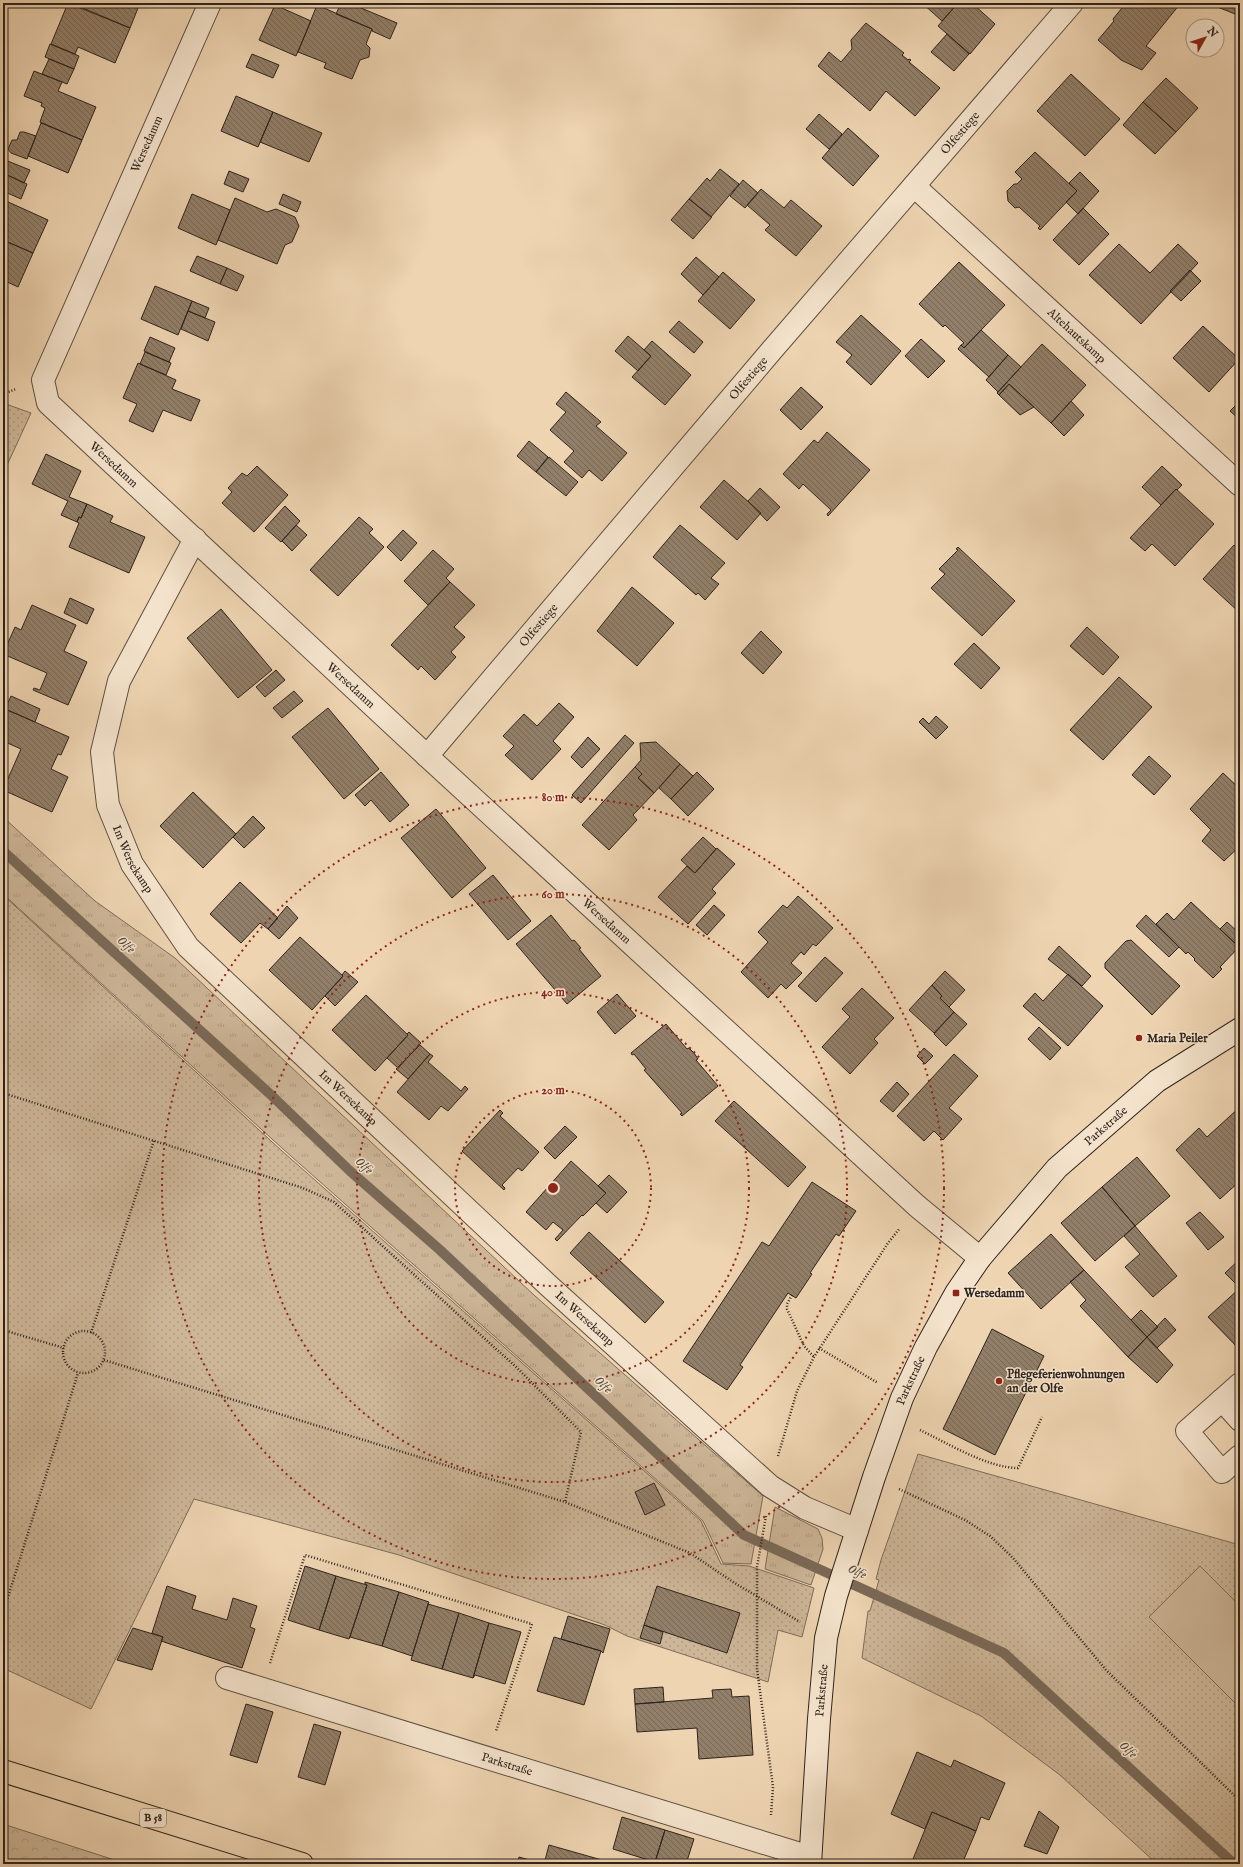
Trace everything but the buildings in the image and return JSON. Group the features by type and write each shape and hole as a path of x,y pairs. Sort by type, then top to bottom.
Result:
{"main road":[{"name":"B 58","path":"3,1771 302,1864"}],"street":[{"name":"Wersedamm","path":"210,3 43,380 48,403 195,538 427,756 917,1206 980,1258"},
{"name":"Olfestiege","path":"427,756 772,350 1072,3"},
{"name":"Altehautskamp","path":"914,186 1240,484"},
{"name":"Im Wersekamp","path":"195,538 119,681 102,752 108,805 132,864 188,947 549,1286 770,1486 805,1508 856,1530"},
{"name":"Parkstraße","path":"227,1678 488,1758 810,1860 822,1671 826,1638 845,1565 874,1477 898,1408 926,1347 956,1293 980,1258 1057,1168 1157,1081 1240,1029"},
{"path":"1240,1384 1187,1431 1222,1472 1240,1456"},
{"path":"1222,1400 1240,1420"}],"path":[{"path":"3,1093 303,1188 334,1202 515,1366 581,1432 565,1502"},
{"path":"91,1332 154,1140"},
{"path":"773,1787 758,1669 757,1595 757,1567 770,1486 797,1391 814,1356 888,1243 917,1206"},
{"path":"792,1295 787,1304 787,1309 804,1346 814,1356"},
{"path":"3,1330 64,1348"},
{"path":"91,1332 103,1343 106,1351 104,1360 100,1367 92,1372 78,1373 73,1371 65,1360 64,1348 70,1338 76,1333 91,1332"},
{"path":"819,1348 898,1408 991,1463 1006,1468 1018,1468 1042,1417"},
{"path":"104,1360 565,1502 690,1553 733,1582 757,1595 826,1638"},
{"path":"3,1613 78,1373"},
{"path":"874,1477 965,1520 990,1536 1013,1558 1106,1670 1240,1801"},
{"path":"262,1689 305,1555 532,1624 488,1758"}],"green space":[{"path":"3,403 31,413 3,474"},
{"path":"3,817 95,901 175,958 535,1296 763,1496 751,1564 723,1563 703,1521 283,1149 3,894"},
{"path":"3,895 282,1151 701,1521 721,1564 749,1566 814,1588 802,1637 778,1630 768,1682 627,1636 605,1625 399,1555 194,1499 91,1709 3,1668"},
{"path":"918,1454 1240,1545 1240,1864 1157,1864 1060,1775 981,1716 862,1658 868,1611 870,1611 879,1580 876,1579 881,1560"},
{"path":"775,1507 818,1529 822,1538 823,1549 811,1585 765,1569"},
{"path":"1200,1566 1240,1606 1240,1708 1149,1617"},
{"path":"3,1824 127,1864 3,1864"}],"waterway":[{"name":"Olfe","path":"3,851 270,1094 350,1171 440,1250 744,1535 1004,1653 1234,1864"}],"place":[{"name":"Maria Peiler","path":"1139,1038"},
{"name":"Wersedamm","path":"956,1293"},
{"name":"Pflegeferienwohnungen an der Olfe","path":"999,1381"}]}
